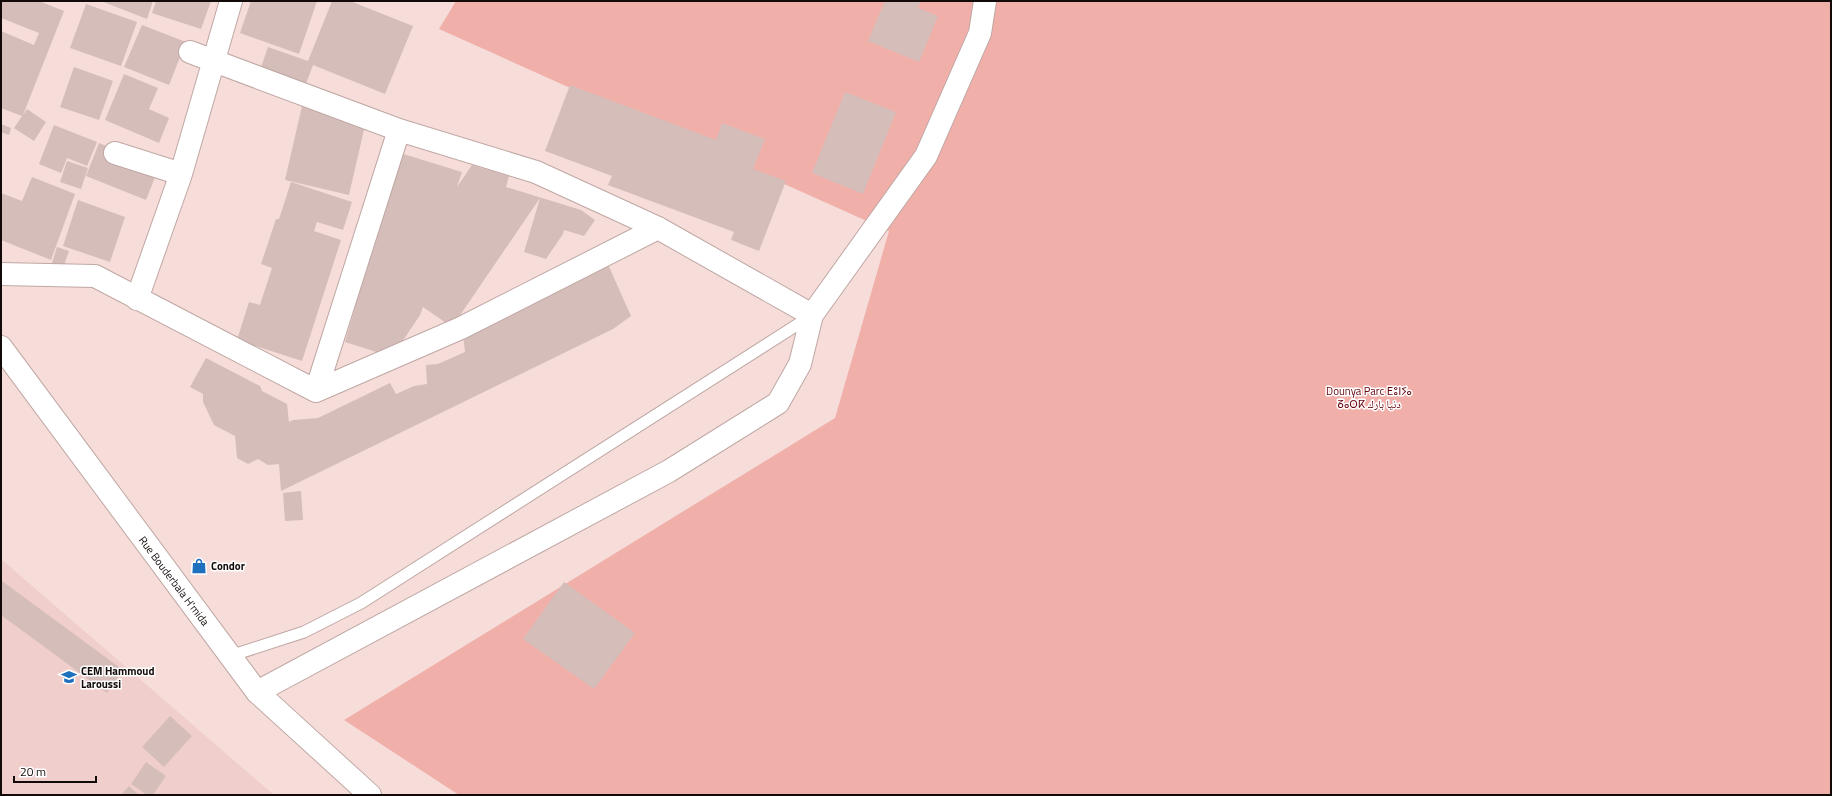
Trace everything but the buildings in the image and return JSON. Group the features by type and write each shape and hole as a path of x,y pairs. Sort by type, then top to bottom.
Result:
{"street":[{"path":"137,299 181,174 231,1"},
{"path":"257,692 668,470 778,403 800,364 812,315 926,156 980,33 985,1"},
{"path":"190,52 399,130 536,172 658,228 812,315"},
{"path":"316,391 399,130"},
{"path":"115,153 181,174"},
{"path":"316,391 461,328 658,228"},
{"path":"1,274 95,276 316,391"},
{"name":"Rue Bouderbala H'mida","path":"1,347 257,692 370,795"}],"lane":[{"path":"230,656 304,632 361,603 812,315"}],"shaded area":[{"name":"CEM Hammoud Laroussi","path":"1,559 274,795 1,795"}],"green space":[{"name":"Dounya Parc ⴹⵓⵏⵢⴰ ⵒⴰⵔⴽ دنيا بارك","path":"456,1 1831,1 1831,795 459,795 344,720 835,418 889,231 439,29"}],"place":[{"name":"Condor","path":"199,566"},
{"name":"CEM Hammoud Laroussi","path":"69,677"}]}
